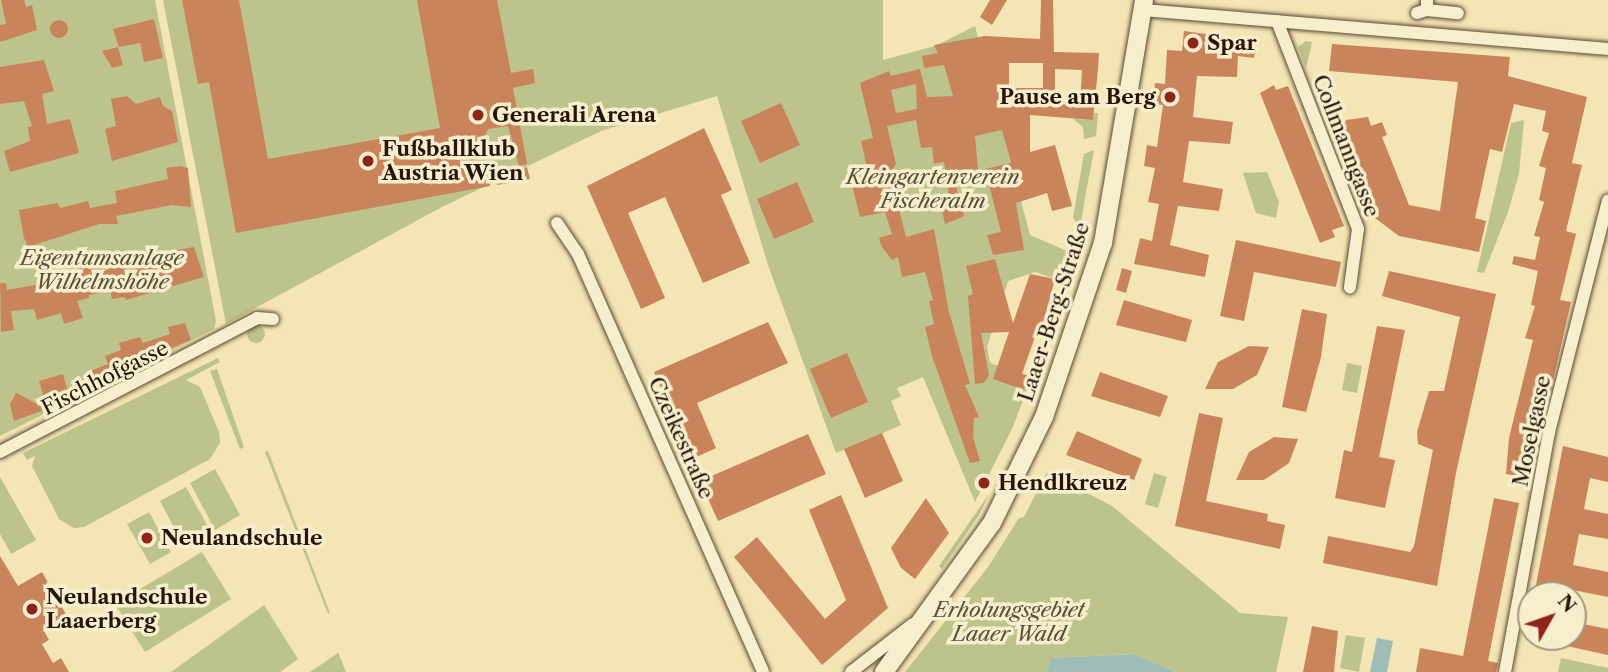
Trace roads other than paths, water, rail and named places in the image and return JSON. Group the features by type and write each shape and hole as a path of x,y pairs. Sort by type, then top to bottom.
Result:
{"main road":[{"name":"Laaer-Berg-Straße","path":"884,672 985,534 1016,479 1071,345 1103,243 1144,5"},
{"name":"Laaer-Berg-Straße","path":"874,672 930,611"}],"street":[{"path":"1144,5 1277,21 1608,49"},
{"path":"1424,8 1458,13"},
{"name":"Collmanngasse","path":"1277,21 1358,229 1350,287"},
{"name":"Moselgasse","path":"1505,672 1549,432 1608,200"},
{"name":"Czeikestraße","path":"557,223 578,254 763,672"},
{"name":"Fischhofgasse","path":"0,453 257,318 273,319"},
{"path":"852,672 930,611"}],"water":[{"path":"1377,638 1393,641 1387,672 1370,672"},
{"path":"1133,654 1176,672 1047,672 1050,658"}],"place":[{"name":"Spar","path":"1193,43"},
{"name":"Pause am Berg","path":"1170,97"},
{"name":"Generali Arena","path":"478,115"},
{"name":"Fußballklub Austria Wien","path":"368,161"},
{"name":"Hendlkreuz","path":"984,483"},
{"name":"Neulandschule","path":"147,538"},
{"name":"Neulandschule Laaerberg","path":"32,609"}],"park label":[{"name":"Kleingartenverein Fischeralm","path":"933,189"},
{"name":"Eigentumsanlage Wilhelmshöhe","path":"102,270"},
{"name":"Erholungsgebiet Laaer Wald","path":"1009,622"}]}
